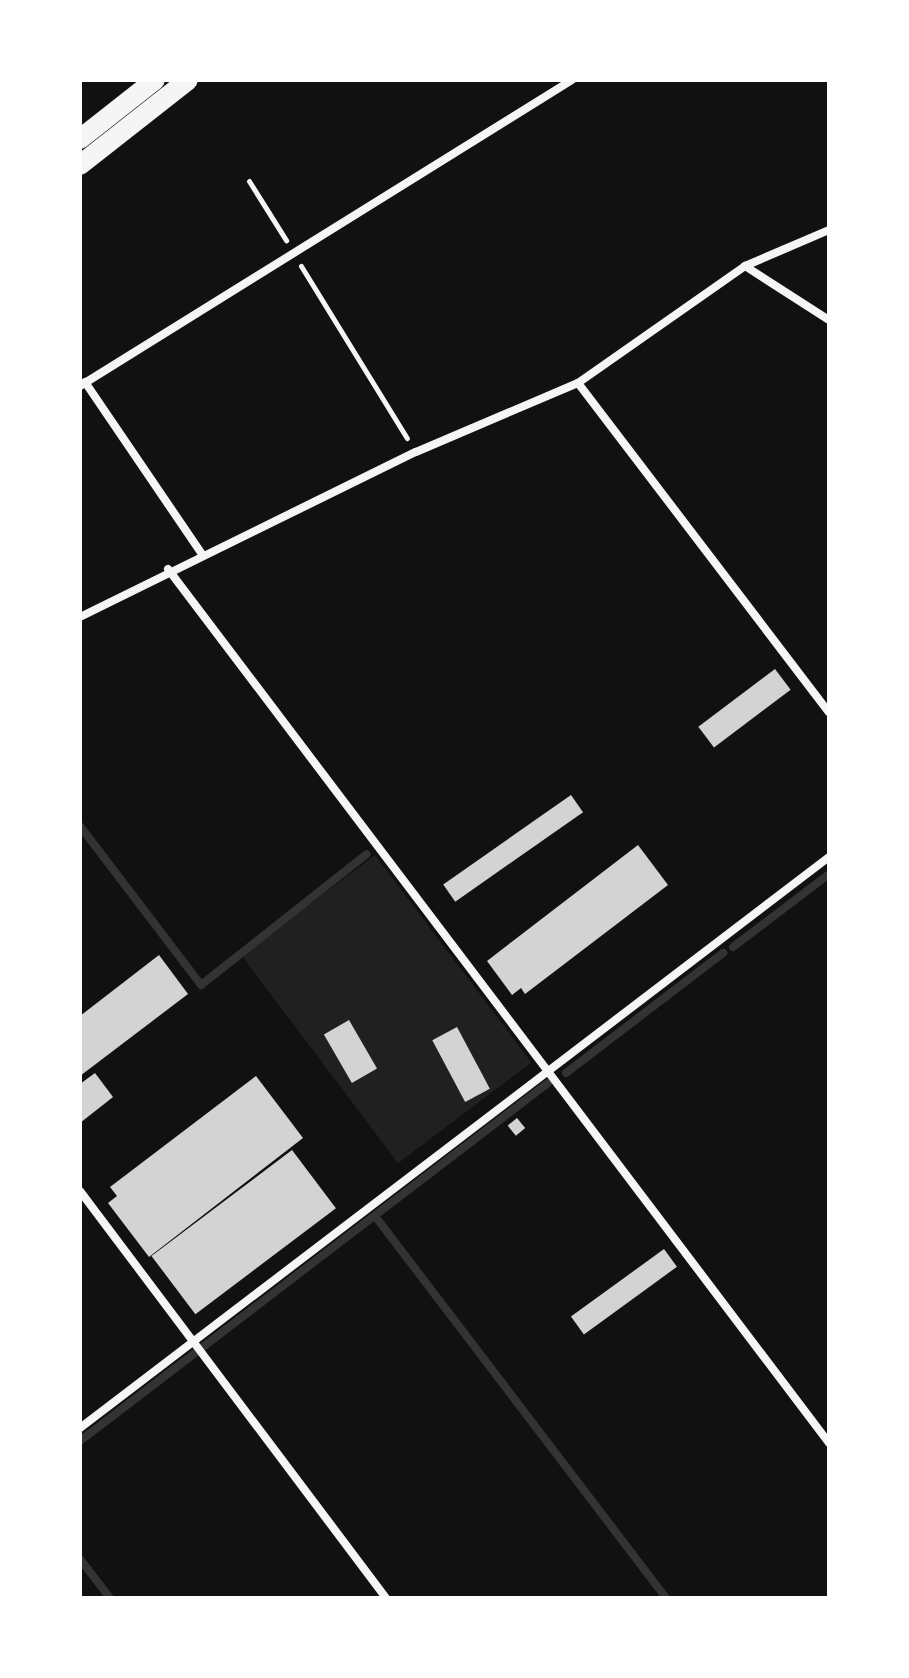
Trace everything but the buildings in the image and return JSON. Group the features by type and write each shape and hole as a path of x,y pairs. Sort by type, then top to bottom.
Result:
{"highway":[{"path":"80,139 155,80"},
{"path":"80,165 188,80"}],"street":[{"path":"202,554 82,384 572,80"},
{"path":"80,617 168,569 416,452 578,383 745,266 829,230"},
{"path":"745,266 829,320"},
{"path":"578,383 829,712"},
{"path":"168,569 829,1443"},
{"path":"80,1428 829,857"},
{"path":"80,1191 386,1598"}],"path":[{"path":"249,181 416,452"}],"shaded area":[{"path":"375,855 531,1063 398,1163 242,956"}],"waterway":[{"path":"80,826 201,985 367,854"},
{"path":"733,947 829,874"},
{"path":"566,1073 723,953"},
{"path":"80,1441 548,1083"},
{"path":"375,1216 666,1598"},
{"path":"80,1559 110,1598"}]}
